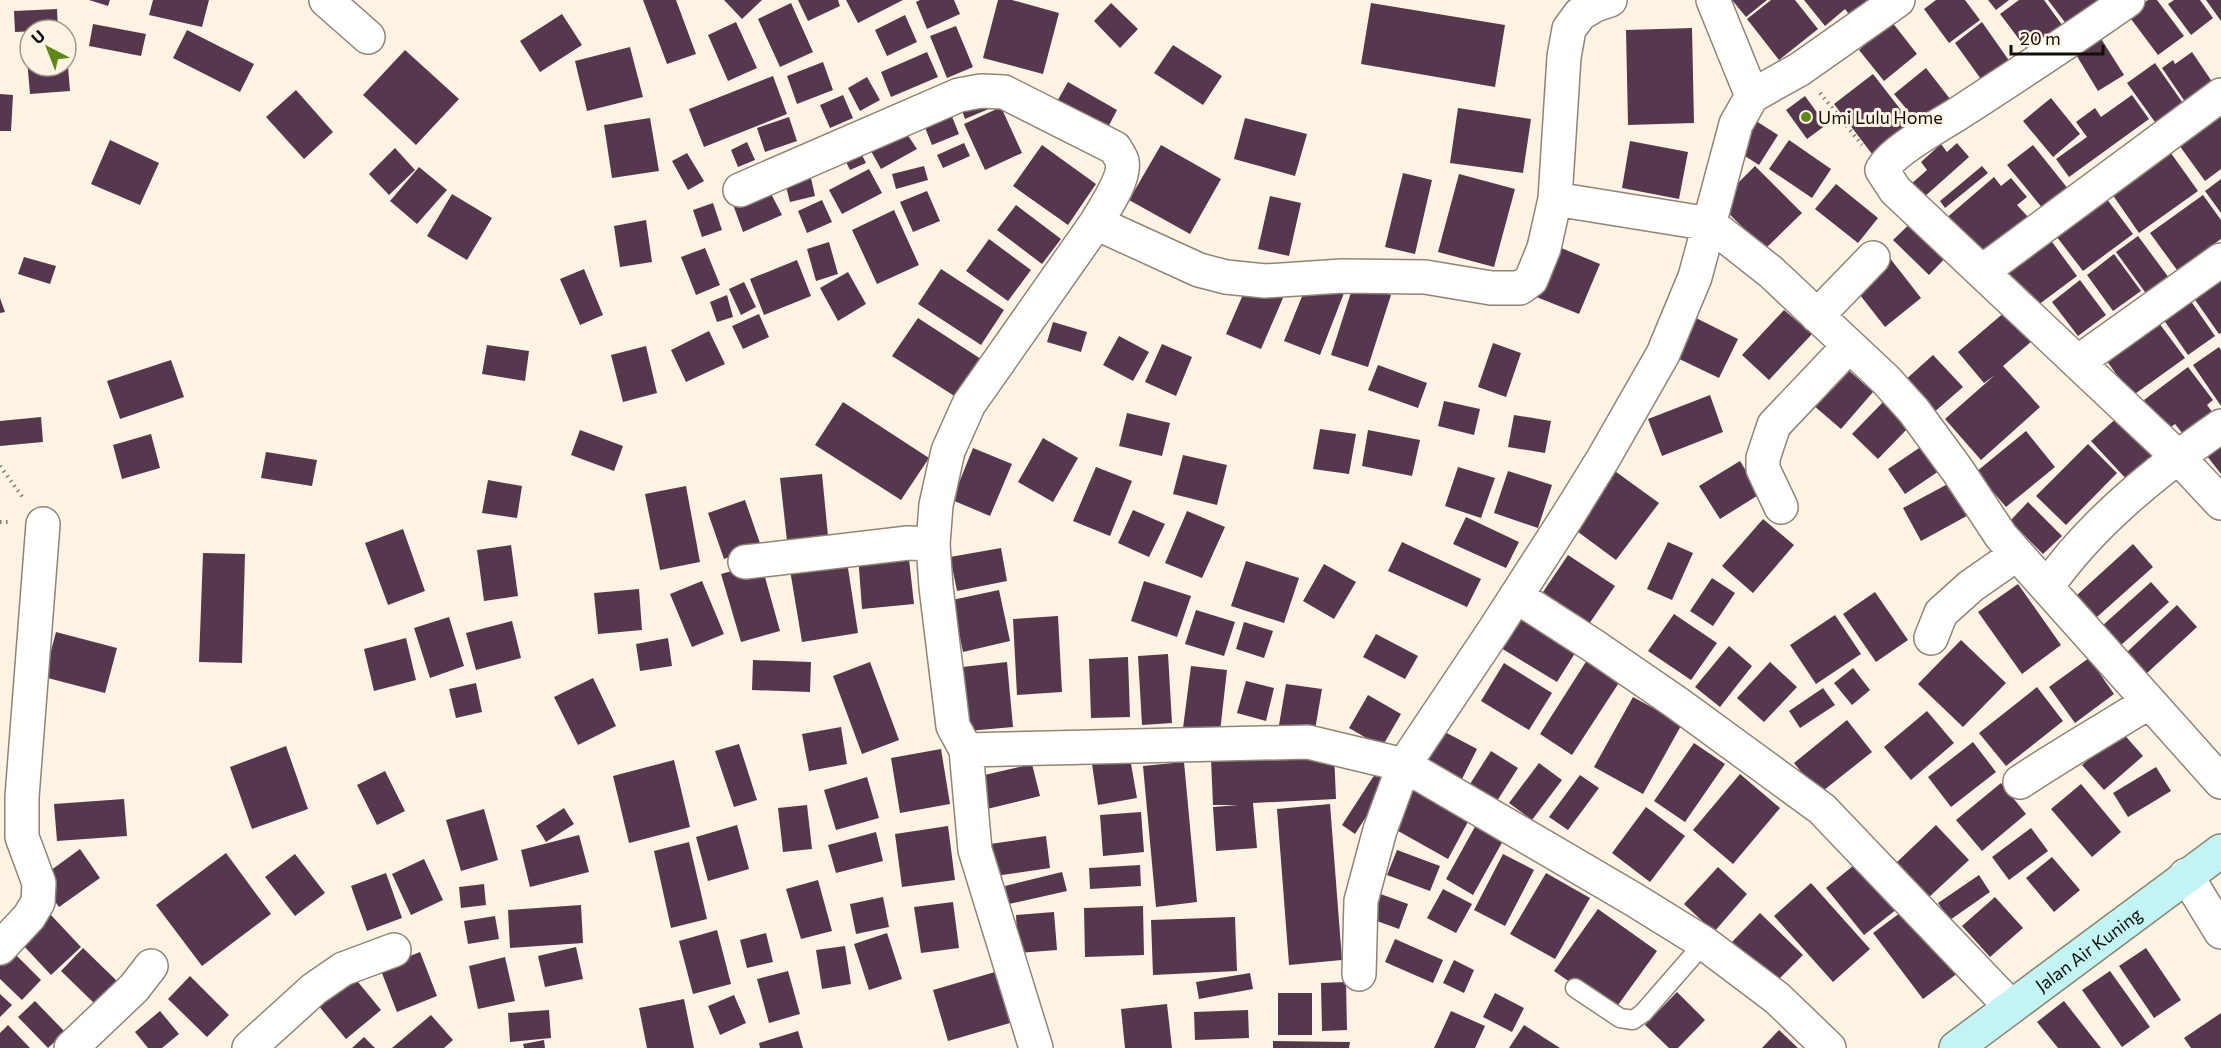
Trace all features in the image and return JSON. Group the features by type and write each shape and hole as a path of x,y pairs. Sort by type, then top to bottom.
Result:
{"street":[{"path":"326,0 368,37"},
{"path":"1096,224 1199,270 1226,277 1265,281 1342,276 1425,277 1507,290 1520,288 1531,280 1544,248 1555,199 1564,57 1569,29 1580,14 1595,5 1610,0"},
{"path":"1713,0 1752,96"},
{"path":"1359,974 1361,901 1380,830 1404,765 1603,459 1663,354 1695,277 1736,124 1752,96 1800,69 1899,0"},
{"path":"2128,0 2079,35 1913,143 1886,163 1882,170 1895,190 2177,456 2221,503"},
{"path":"740,190 959,95 981,91 1004,92 1115,148 1122,160 1123,170 1096,224 969,404 948,451 936,505 933,544 936,587 953,726 966,750 975,850 1036,1048"},
{"path":"1983,271 2221,95"},
{"path":"1555,199 1710,224 1771,272 1886,380 1914,411 2001,536 2221,782"},
{"path":"1817,315 1873,258"},
{"path":"2078,362 2221,260"},
{"path":"1780,507 1764,469 1763,458 1773,425 1848,346"},
{"path":"2047,587 2087,537 2177,456 2221,426"},
{"path":"0,948 29,917 38,902 39,883 21,837 24,759 43,524"},
{"path":"745,562 908,543 933,544"},
{"path":"1931,638 1941,613 1971,586 2017,554"},
{"path":"1516,596 1659,691 1822,809 2011,1007"},
{"path":"2020,782 2149,702"},
{"path":"966,750 1308,742 1404,765 1704,943 1778,998 1829,1048"},
{"name":"Jalan Air Kuning","path":"1956,1048 2221,851"},
{"path":"2186,875 2221,932"},
{"path":"249,1048 314,989 343,969 394,950"},
{"path":"72,1048 134,988 152,966"}],"lane":[{"path":"1575,988 1620,1018 1633,1020 1643,1013 1704,943"}],"path":[{"path":"1800,69 1882,170"},
{"path":"0,466 43,524"}],"building":[{"path":"89,0 110,0 108,6"},
{"path":"153,0 209,0 202,27 149,15"},
{"path":"643,0 676,0 696,54 667,64"},
{"path":"724,0 762,0 742,19"},
{"path":"798,0 838,0 840,6 808,21"},
{"path":"846,0 903,0 858,23"},
{"path":"954,0 960,14 927,29 916,2"},
{"path":"998,0 1012,0 1059,13 1043,74 983,58"},
{"path":"1732,0 1767,0 1746,17"},
{"path":"1771,0 1795,0 1818,29 1779,60 1747,19"},
{"path":"1804,0 1866,0 1871,7 1854,21 1845,9 1825,26"},
{"path":"1936,0 1965,0 1980,20 1949,43 1924,9"},
{"path":"1988,0 2009,0 1996,10"},
{"path":"2019,0 2044,0 2065,29 2031,55 2000,14"},
{"path":"2048,0 2100,0 2067,25"},
{"path":"2148,0 2157,0 2184,36 2158,55 2128,15"},
{"path":"2174,0 2200,0 2213,18 2191,35 2168,4"},
{"path":"2206,0 2221,0 2221,21"},
{"path":"791,3 813,52 780,67 758,19"},
{"path":"1111,3 1138,29 1120,48 1094,21"},
{"path":"1371,3 1505,25 1495,87 1361,64"},
{"path":"57,9 57,18 18,18 18,32 15,32 14,11"},
{"path":"562,14 582,45 540,72 520,41"},
{"path":"905,15 917,42 887,56 875,30"},
{"path":"736,22 757,68 728,81 708,35"},
{"path":"1892,22 1917,54 1884,81 1859,50 1866,44 1863,39"},
{"path":"1982,22 2010,62 1983,82 1955,43"},
{"path":"93,24 146,34 141,56 89,46"},
{"path":"956,26 973,67 947,78 930,36"},
{"path":"1692,28 1694,123 1628,125 1626,30"},
{"path":"187,30 254,64 240,92 173,58"},
{"path":"2100,37 2124,75 2098,91 2075,53"},
{"path":"1173,45 1222,76 1203,105 1154,73"},
{"path":"630,47 643,97 587,111 575,61"},
{"path":"405,50 459,99 416,145 363,95"},
{"path":"927,52 938,77 891,97 881,72"},
{"path":"2192,52 2217,89 2190,109 2162,68 2173,60 2175,64"},
{"path":"823,62 833,90 797,104 787,76"},
{"path":"2155,63 2187,109 2160,129 2127,83"},
{"path":"1926,68 1950,99 1919,124 1894,94"},
{"path":"1873,74 1911,123 1872,154 1834,104"},
{"path":"773,76 787,114 704,147 689,109"},
{"path":"867,77 880,100 860,111 848,88"},
{"path":"29,78 69,78 70,91 30,94"},
{"path":"1068,82 1117,110 1105,133 1055,105"},
{"path":"296,90 333,132 304,159 266,117"},
{"path":"0,94 13,95 11,131 0,131"},
{"path":"843,95 853,118 830,128 820,105"},
{"path":"2132,95 2149,119 2069,177 2056,159 2087,137 2076,122 2095,108 2101,117"},
{"name":"Umi Lulu Home","path":"1805,96 1826,125 1807,139 1786,110"},
{"path":"2051,98 2080,134 2053,157 2023,121"},
{"path":"958,100 991,108 965,119"},
{"path":"947,104 959,134 932,145 920,115"},
{"path":"1001,107 1022,153 985,170 964,124"},
{"path":"1458,108 1531,119 1523,173 1450,163"},
{"path":"2221,115 2221,169 2205,181 2179,145"},
{"path":"789,117 797,141 765,152 757,128"},
{"path":"650,118 659,171 612,178 604,125"},
{"path":"1245,118 1307,134 1295,176 1234,159"},
{"path":"1753,119 1778,135 1759,165 1734,149"},
{"path":"901,125 917,149 881,169 866,142"},
{"path":"110,140 159,163 140,205 91,184"},
{"path":"1789,140 1831,169 1812,198 1769,169"},
{"path":"1630,141 1688,152 1679,199 1622,188"},
{"path":"747,142 755,160 738,167 731,150"},
{"path":"856,143 866,163 850,170 840,150"},
{"path":"964,143 970,156 943,168 937,155"},
{"path":"1957,143 1969,157 1923,198 1911,184 1927,170 1921,162 1941,144 1947,152"},
{"path":"1042,145 1096,184 1068,225 1013,186"},
{"path":"1161,145 1221,179 1190,234 1129,200"},
{"path":"2033,145 2069,190 2044,210 2007,165"},
{"path":"395,148 415,170 389,195 369,174"},
{"path":"2168,149 2198,191 2139,233 2110,191"},
{"path":"687,153 704,181 688,190 672,161"},
{"path":"924,166 928,180 896,189 892,174"},
{"path":"1755,166 1802,213 1765,249 1718,203"},
{"path":"1982,166 1988,173 1945,208 1940,201"},
{"path":"419,167 447,190 417,224 390,201"},
{"path":"809,169 815,196 790,202 783,175"},
{"path":"869,169 882,193 842,214 829,190"},
{"path":"1403,173 1432,180 1415,254 1385,247"},
{"path":"1459,174 1515,189 1494,267 1438,252"},
{"path":"1994,177 2001,186 2011,178 2027,197 2017,205 2029,218 1979,261 1944,220"},
{"path":"2221,179 2221,213 2205,191"},
{"path":"766,184 782,215 743,232 731,199"},
{"path":"1836,184 1878,218 1858,243 1815,209"},
{"path":"927,191 940,221 913,232 900,202"},
{"path":"452,194 492,218 467,260 427,236"},
{"path":"2103,194 2133,234 2083,271 2053,232"},
{"path":"2203,195 2221,220 2221,239 2177,270 2150,233"},
{"path":"1270,196 1301,203 1289,256 1258,249"},
{"path":"822,200 832,222 807,233 798,211"},
{"path":"713,203 722,230 702,237 693,210"},
{"path":"1016,205 1061,239 1042,264 997,230"},
{"path":"894,210 919,265 877,284 852,230"},
{"path":"1917,217 1952,251 1929,275 1893,240"},
{"path":"646,220 652,262 620,267 614,226"},
{"path":"2047,235 2077,276 2034,308 2004,267"},
{"path":"2138,236 2172,282 2150,299 2116,252"},
{"path":"989,239 1031,270 1008,301 966,271"},
{"path":"829,242 838,274 816,281 807,249"},
{"path":"1554,245 1600,264 1579,314 1534,296"},
{"path":"705,248 720,285 696,295 681,257"},
{"path":"2114,254 2141,291 2113,311 2087,275"},
{"path":"24,257 56,266 50,284 18,274"},
{"path":"1889,257 1921,298 1885,327 1853,286"},
{"path":"797,260 811,296 764,315 750,279"},
{"path":"584,269 603,315 580,325 560,279"},
{"path":"941,269 1004,310 981,345 918,304"},
{"path":"848,272 866,304 838,321 820,288"},
{"path":"2221,272 2221,333 2219,334 2191,294"},
{"path":"1309,279 1344,293 1320,355 1284,341"},
{"path":"2080,280 2106,315 2078,336 2052,302"},
{"path":"744,282 756,307 741,315 729,289"},
{"path":"1248,283 1283,298 1261,349 1226,334"},
{"path":"1354,283 1391,295 1368,367 1331,355"},
{"path":"2186,294 2215,336 2188,355 2159,313"},
{"path":"727,295 733,317 717,322 710,302"},
{"path":"0,298 5,312 0,313"},
{"path":"1784,310 1812,334 1769,380 1742,355"},
{"path":"2006,311 2032,341 2003,366 2040,407 1981,460 1945,419 1995,375 1984,383 1958,352"},
{"path":"759,314 769,337 743,349 732,326"},
{"path":"1692,316 1738,339 1719,378 1673,356"},
{"path":"918,318 984,361 959,399 892,356"},
{"path":"2156,319 2185,358 2132,396 2104,357"},
{"path":"1053,322 1087,332 1081,352 1047,342"},
{"path":"709,331 725,364 686,382 671,350"},
{"path":"1119,336 1149,352 1133,381 1103,365"},
{"path":"1493,343 1521,353 1506,397 1478,387"},
{"path":"1162,344 1192,357 1176,396 1145,382"},
{"path":"487,345 529,351 525,381 482,374"},
{"path":"646,346 657,393 623,402 611,355"},
{"path":"2219,347 2221,350 2221,406 2193,365"},
{"path":"1933,355 1963,387 1932,414 1903,382"},
{"path":"171,360 184,397 120,419 107,381"},
{"path":"1378,365 1427,383 1418,408 1368,390"},
{"path":"1845,367 1873,392 1841,429 1813,405"},
{"path":"2188,367 2213,400 2207,405 2216,417 2187,439 2175,424 2167,430 2144,400"},
{"path":"1710,395 1723,432 1662,456 1648,419"},
{"path":"1444,401 1480,409 1474,435 1438,426"},
{"path":"1884,401 1910,426 1878,459 1852,434"},
{"path":"843,402 929,458 901,500 815,445"},
{"path":"1127,413 1170,423 1162,456 1119,446"},
{"path":"1514,415 1551,421 1545,453 1508,447"},
{"path":"2120,415 2157,456 2129,482 2091,441"},
{"path":"41,417 43,442 0,446 0,421"},
{"path":"1320,429 1356,434 1349,474 1313,469"},
{"path":"580,430 623,446 614,471 571,455"},
{"path":"1368,430 1420,440 1412,476 1362,466"},
{"path":"2026,431 2055,467 2006,507 1976,472"},
{"path":"151,434 160,468 122,479 113,445"},
{"path":"1043,438 1078,458 1053,502 1018,482"},
{"path":"1928,442 1945,467 1905,494 1888,469"},
{"path":"2088,444 2117,473 2066,525 2036,496"},
{"path":"2221,445 2221,474 2207,456"},
{"path":"973,448 1012,464 990,516 952,500"},
{"path":"266,452 317,460 312,486 261,478"},
{"path":"1183,455 1227,465 1217,505 1173,494"},
{"path":"1740,461 1760,494 1720,519 1699,486"},
{"path":"1096,467 1132,481 1110,536 1073,521"},
{"path":"1458,467 1495,478 1481,518 1445,506"},
{"path":"1612,469 1659,503 1616,560 1570,526"},
{"path":"1508,471 1552,485 1538,528 1494,513"},
{"path":"822,474 828,536 787,541 780,478"},
{"path":"1957,479 1974,512 1921,541 1903,508"},
{"path":"488,480 522,486 517,518 482,513"},
{"path":"686,486 700,562 660,570 645,494"},
{"path":"745,500 761,546 724,559 708,513"},
{"path":"2028,502 2062,536 2043,554 2010,521"},
{"path":"1133,510 1165,524 1149,557 1118,543"},
{"path":"1187,511 1225,527 1202,578 1165,563"},
{"path":"1466,517 1519,542 1506,568 1453,544"},
{"path":"1763,519 1794,545 1753,593 1722,566"},
{"path":"403,529 425,591 388,605 365,543"},
{"path":"1402,542 1481,579 1467,607 1388,571"},
{"path":"1668,542 1693,553 1672,600 1647,589"},
{"path":"2133,544 2153,567 2097,617 2077,595"},
{"path":"511,545 518,596 484,601 477,550"},
{"path":"1001,548 1007,581 957,591 950,557"},
{"path":"908,550 914,604 862,609 858,555"},
{"path":"203,553 245,554 242,663 199,662"},
{"path":"846,555 858,633 802,642 789,564"},
{"path":"1568,555 1615,586 1589,624 1543,592"},
{"path":"1246,561 1299,578 1284,623 1231,606"},
{"path":"761,563 780,631 741,642 721,574"},
{"path":"1324,564 1356,582 1334,619 1303,601"},
{"path":"1712,578 1735,593 1713,626 1690,611"},
{"path":"702,581 724,634 692,647 670,594"},
{"path":"1144,581 1191,596 1177,637 1131,621"},
{"path":"2151,582 2169,602 2120,646 2102,626"},
{"path":"2018,584 2061,645 2022,674 1978,612"},
{"path":"639,589 642,630 598,634 594,593"},
{"path":"999,590 1010,641 963,652 952,600"},
{"path":"1875,592 1908,640 1876,662 1843,614"},
{"path":"2177,605 2197,627 2146,674 2126,653"},
{"path":"1196,610 1235,622 1224,656 1185,644"},
{"path":"1674,614 1717,643 1691,680 1648,651"},
{"path":"1835,615 1861,654 1816,684 1790,645"},
{"path":"1058,616 1062,692 1017,695 1013,619"},
{"path":"1521,616 1577,650 1557,682 1501,648"},
{"path":"449,617 464,666 430,678 414,628"},
{"path":"512,621 521,658 476,670 466,633"},
{"path":"1244,622 1273,631 1264,658 1236,649"},
{"path":"56,632 117,648 105,693 44,677"},
{"path":"1376,634 1418,656 1405,679 1363,657"},
{"path":"406,638 416,680 374,691 364,649"},
{"path":"668,638 672,666 640,671 636,644"},
{"path":"1961,640 2006,683 1963,727 1918,684"},
{"path":"1729,646 1752,666 1720,707 1695,687"},
{"path":"1168,654 1172,723 1142,725 1138,656"},
{"path":"1128,657 1130,717 1091,718 1089,659"},
{"path":"1589,657 1622,678 1572,755 1540,734"},
{"path":"2089,658 2114,694 2075,723 2049,687"},
{"path":"753,660 811,662 810,692 752,690"},
{"path":"870,662 899,740 862,754 833,676"},
{"path":"1007,662 1013,727 968,731 962,667"},
{"path":"1770,662 1797,687 1764,722 1737,698"},
{"path":"1504,663 1552,693 1529,730 1481,701"},
{"path":"1191,666 1227,670 1220,732 1183,728"},
{"path":"1853,668 1870,690 1852,705 1834,683"},
{"path":"593,678 616,726 578,745 554,697"},
{"path":"1246,681 1274,688 1266,721 1237,713"},
{"path":"476,683 482,712 456,718 449,689"},
{"path":"1286,684 1322,689 1315,730 1279,725"},
{"path":"2037,687 2063,721 2006,766 1979,733"},
{"path":"1823,688 1835,705 1800,728 1789,711"},
{"path":"1368,695 1401,714 1382,747 1349,728"},
{"path":"1633,697 1682,724 1643,794 1594,767"},
{"path":"1927,711 1954,743 1911,780 1884,747"},
{"path":"1847,720 1872,752 1819,794 1794,763"},
{"path":"841,727 847,764 809,771 802,734"},
{"path":"1441,730 1477,749 1460,783 1423,764"},
{"path":"2121,731 2143,756 2104,790 2082,765"},
{"path":"1973,742 1996,772 1951,807 1928,777"},
{"path":"1694,743 1725,764 1685,822 1654,801"},
{"path":"739,744 757,800 734,807 715,751"},
{"path":"286,746 308,809 252,829 230,767"},
{"path":"941,749 950,804 900,813 891,758"},
{"path":"1491,751 1518,768 1497,801 1470,784"},
{"path":"1334,752 1336,799 1253,803 1257,848 1216,851 1213,807 1238,805 1213,805 1211,759"},
{"path":"1130,758 1137,798 1098,805 1092,764"},
{"path":"674,760 690,827 629,843 613,776"},
{"path":"1184,762 1197,902 1156,907 1143,766"},
{"path":"1539,763 1562,780 1532,820 1509,803"},
{"path":"1032,764 1040,796 983,810 976,777"},
{"path":"2156,767 2171,791 2128,817 2113,793"},
{"path":"385,771 405,811 377,825 357,785"},
{"path":"1375,774 1389,781 1355,834 1342,825"},
{"path":"1740,774 1780,808 1733,864 1693,830"},
{"path":"1580,775 1599,788 1568,830 1549,817"},
{"path":"867,777 879,818 836,830 824,790"},
{"path":"2001,783 2026,814 1982,851 1956,820"},
{"path":"2081,784 2121,832 2092,857 2051,809"},
{"path":"1414,786 1470,818 1448,859 1391,827"},
{"path":"124,799 127,836 57,841 54,804"},
{"path":"1330,804 1342,960 1289,965 1277,809"},
{"path":"807,805 812,849 783,852 778,808"},
{"path":"1646,807 1685,836 1650,882 1612,853"},
{"path":"564,808 574,824 546,842 536,826"},
{"path":"484,809 498,860 461,871 446,820"},
{"path":"1141,812 1144,852 1103,856 1100,815"},
{"path":"1477,823 1504,839 1473,895 1446,879"},
{"path":"737,825 749,869 708,881 696,837"},
{"path":"1936,825 1969,860 1928,898 1896,863"},
{"path":"948,826 955,880 902,887 895,834"},
{"path":"2031,828 2048,851 2009,880 1992,857"},
{"path":"876,832 883,861 836,873 828,845"},
{"path":"579,835 589,872 530,887 521,850"},
{"path":"1046,836 1050,868 995,876 990,844"},
{"path":"689,842 707,919 671,928 654,851"},
{"path":"80,849 100,878 59,907 39,879"},
{"path":"1397,850 1440,866 1430,891 1387,875"},
{"path":"226,853 271,914 202,966 156,905"},
{"path":"295,854 325,893 295,916 265,877"},
{"path":"1503,854 1534,870 1505,926 1474,910"},
{"path":"2052,857 2080,890 2054,912 2026,878"},
{"path":"424,859 443,900 411,915 392,874"},
{"path":"1859,861 1897,909 1864,935 1826,888"},
{"path":"1140,865 1141,886 1090,889 1089,868"},
{"path":"1718,867 1747,894 1714,932 1684,904"},
{"path":"1062,872 1067,891 1009,904 1005,886"},
{"path":"386,873 402,918 367,931 351,886"},
{"path":"1546,873 1590,898 1555,959 1510,934"},
{"path":"1979,875 1990,892 1950,920 1938,903"},
{"path":"818,880 832,931 801,939 786,889"},
{"path":"1811,883 1870,949 1833,982 1774,916"},
{"path":"484,884 486,905 461,908 459,887"},
{"path":"1443,889 1472,904 1456,933 1427,918"},
{"path":"1375,892 1408,904 1399,929 1366,917"},
{"path":"883,897 889,927 856,934 850,904"},
{"path":"1995,897 2023,928 1990,957 1962,926"},
{"path":"953,902 959,948 921,953 914,907"},
{"path":"581,905 583,943 510,948 508,910"},
{"path":"1143,906 1144,955 1085,957 1084,908"},
{"path":"1908,907 1958,973 1923,999 1873,933"},
{"path":"1598,909 1657,951 1613,1012 1554,971"},
{"path":"1054,912 1057,950 1018,953 1016,915"},
{"path":"1760,913 1803,955 1774,984 1732,942"},
{"path":"50,914 81,947 51,975 21,943"},
{"path":"495,916 499,939 468,944 464,921"},
{"path":"1235,917 1237,971 1153,975 1151,920"},
{"path":"717,930 731,984 693,994 679,941"},
{"path":"766,933 773,962 747,968 740,940"},
{"path":"887,933 902,979 869,990 854,944"},
{"path":"1395,939 1443,960 1433,983 1385,962"},
{"path":"845,946 851,984 822,989 816,950"},
{"path":"576,947 583,979 545,987 538,956"},
{"path":"83,948 117,981 95,1004 61,971"},
{"path":"2146,948 2181,1000 2154,1018 2119,966"},
{"path":"11,950 41,980 22,1000 0,979 0,961"},
{"path":"420,952 437,996 397,1012 380,968"},
{"path":"505,957 515,1001 478,1009 469,966"},
{"path":"1454,960 1474,970 1464,993 1443,983"},
{"path":"349,971 381,1010 346,1039 313,999"},
{"path":"788,971 800,1014 769,1023 757,979"},
{"path":"2110,971 2150,1027 2122,1047 2082,990"},
{"path":"995,972 1010,1023 948,1041 933,990"},
{"path":"1250,973 1253,989 1199,999 1196,982"},
{"path":"190,976 229,1015 207,1037 168,999"},
{"path":"1346,982 1347,1030 1322,1031 1321,983"},
{"path":"1677,992 1705,1020 1678,1048 1669,1048 1645,1025"},
{"path":"1278,993 1312,993 1312,1035 1278,1035"},
{"path":"1495,993 1524,1008 1512,1032 1483,1017"},
{"path":"0,994 12,1005 0,1017"},
{"path":"734,995 746,1023 720,1035 708,1006"},
{"path":"684,999 694,1048 647,1048 639,1008"},
{"path":"35,1001 65,1032 48,1048 18,1017"},
{"path":"2064,1001 2101,1048 2058,1048 2037,1022"},
{"path":"1167,1004 1172,1048 1125,1048 1121,1009"},
{"path":"549,1010 551,1038 510,1042 508,1013"},
{"path":"1248,1010 1249,1038 1195,1040 1194,1012"},
{"path":"160,1011 179,1034 162,1048 148,1048 135,1032"},
{"path":"1451,1011 1485,1026 1475,1048 1434,1048"},
{"path":"2221,1013 2221,1048 2191,1048 2184,1038"},
{"path":"431,1015 453,1040 444,1048 392,1048"},
{"path":"8,1025 30,1048 0,1048 0,1033"},
{"path":"1524,1025 1560,1048 1509,1048"},
{"path":"1779,1030 1798,1048 1762,1048"},
{"path":"798,1031 803,1048 760,1048 759,1043"},
{"path":"364,1037 375,1048 352,1048"},
{"path":"544,1040 545,1048 524,1048 523,1044"},
{"path":"1273,1041 1350,1042 1349,1048 1273,1048"}],"place":[{"name":"Umi Lulu Home","path":"1806,117"}]}
